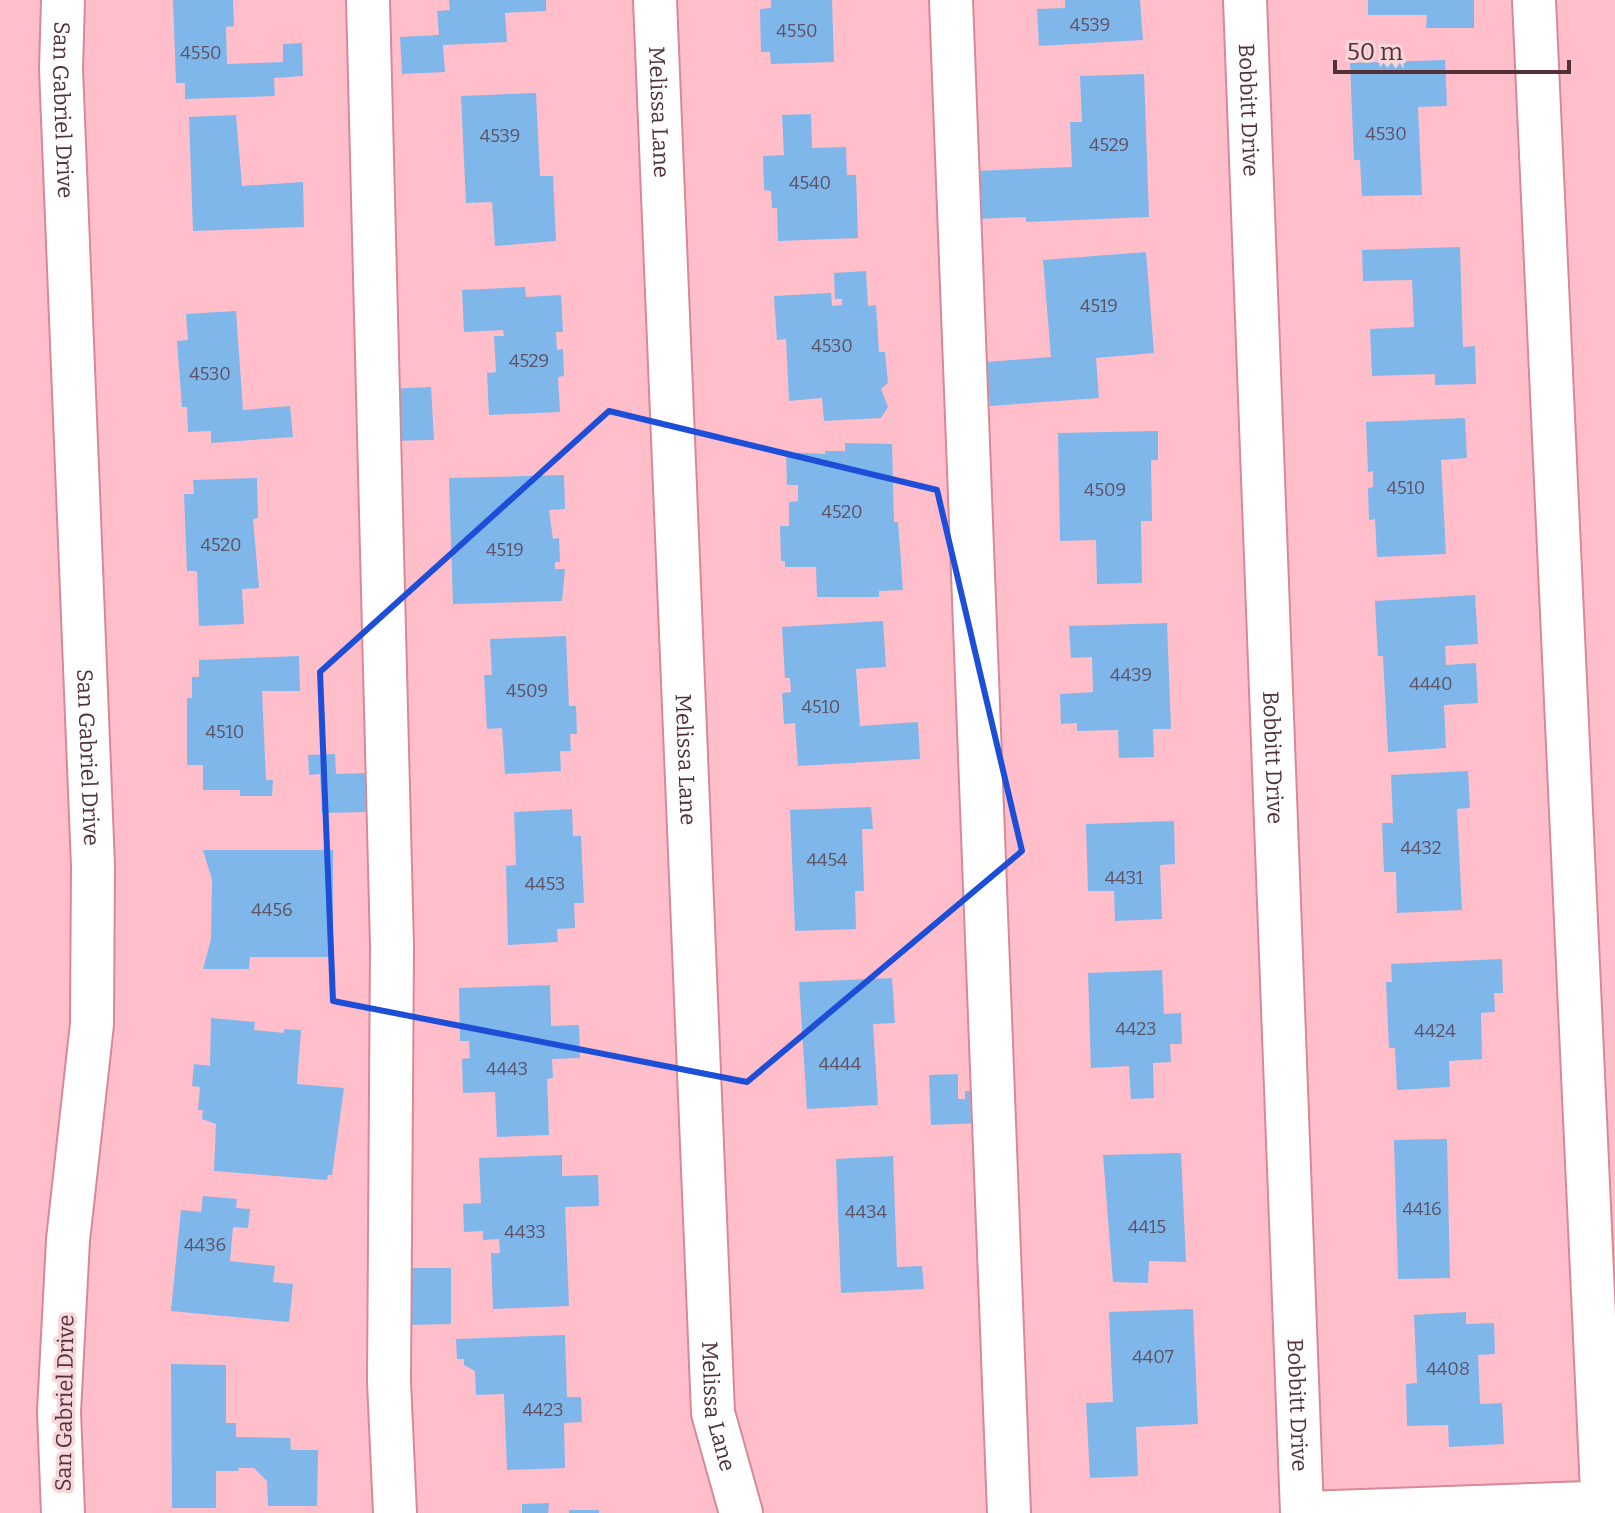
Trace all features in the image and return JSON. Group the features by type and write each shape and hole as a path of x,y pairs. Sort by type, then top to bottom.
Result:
{"street":[{"name":"San Gabriel Drive","path":"63,0 61,69 93,866 92,1024 68,1240 59,1412 63,1513"},
{"path":"368,0 392,946 389,1382 395,1513"},
{"name":"Melissa Lane","path":"655,0 713,1413 741,1513"},
{"path":"951,0 1009,1513"},
{"name":"Bobbitt Drive","path":"1245,0 1304,1513"},
{"path":"1304,1513 1606,1506 1534,0"}],"highlighted area":[{"path":"609,411 937,490 1022,851 747,1082 333,1001 320,672"}],"building":[{"path":"173,0 233,0 234,26 226,27 227,64 283,62 283,44 302,43 303,76 274,78 275,96 185,99 185,83 176,83"},
{"path":"449,0 546,0 546,11 505,13 507,42 443,45 445,72 402,74 400,37 439,35 437,11 450,10"},
{"path":"771,0 832,0 834,62 771,64 770,52 761,52 760,9 771,8"},
{"path":"1065,0 1140,0 1143,40 1039,46 1037,9 1065,8"},
{"path":"1368,0 1474,0 1474,28 1426,28 1427,15 1368,15"},
{"path":"1445,60 1447,106 1418,107 1422,195 1362,196 1360,160 1354,160 1350,63"},
{"path":"1144,74 1149,217 1026,222 1026,217 977,219 975,171 1072,167 1070,122 1082,122 1080,76"},
{"path":"536,93 540,176 553,176 556,241 495,246 492,202 466,203 461,96"},
{"path":"811,114 812,148 846,147 847,175 856,175 858,238 778,241 777,208 772,208 771,191 764,190 763,156 784,155 782,115"},
{"path":"236,115 242,186 303,182 304,227 193,231 189,117"},
{"path":"1460,247 1463,347 1475,346 1476,384 1435,385 1435,374 1372,376 1370,329 1414,327 1412,280 1363,281 1362,250"},
{"path":"1146,252 1154,353 1096,358 1099,398 990,406 986,362 1051,357 1043,260"},
{"path":"866,271 868,306 876,305 879,352 885,352 888,383 881,389 888,407 881,418 824,421 822,398 789,401 786,339 777,340 774,296 831,293 832,306 842,305 842,299 835,299 834,273"},
{"path":"525,287 526,297 561,295 563,332 556,332 557,350 563,349 564,376 558,377 560,412 489,415 487,373 496,372 494,336 504,336 503,330 464,332 462,290"},
{"path":"236,311 243,410 290,406 293,437 211,443 211,431 188,432 187,407 182,407 177,341 188,340 186,314"},
{"path":"431,387 434,440 388,441 386,389"},
{"path":"1465,418 1467,458 1441,460 1446,554 1377,557 1375,519 1369,520 1368,488 1373,487 1373,471 1368,472 1366,422"},
{"path":"1158,431 1158,460 1151,460 1152,521 1141,521 1142,583 1097,584 1096,540 1060,541 1058,433"},
{"path":"845,443 892,444 894,522 898,522 903,590 879,591 879,597 817,597 816,567 785,567 785,561 781,561 780,526 789,526 789,502 798,501 798,485 787,485 786,452 825,454 825,451 845,451"},
{"path":"564,475 565,509 549,510 553,539 559,538 560,562 555,562 555,569 565,569 562,601 453,604 449,478"},
{"path":"257,478 258,518 253,519 259,588 242,589 244,624 199,626 197,571 187,571 184,494 194,494 193,480"},
{"path":"1475,595 1478,644 1445,646 1446,665 1476,663 1478,703 1444,705 1446,748 1388,752 1383,656 1378,656 1375,601"},
{"path":"883,621 886,667 856,669 860,726 918,722 920,759 798,766 795,723 784,724 782,693 791,692 790,678 785,678 782,627"},
{"path":"1167,623 1171,729 1153,729 1154,757 1119,758 1118,730 1077,731 1077,723 1061,724 1060,694 1093,692 1092,657 1071,658 1069,626"},
{"path":"566,636 569,706 576,706 577,734 570,734 571,751 560,751 561,771 505,774 502,728 487,729 484,675 492,675 490,639"},
{"path":"299,656 300,691 262,691 266,780 273,780 272,796 240,796 240,790 203,790 203,765 187,765 187,698 192,698 192,677 199,677 199,660"},
{"path":"335,754 336,774 367,773 369,812 322,813 320,774 309,775 308,755"},
{"path":"1468,771 1470,808 1457,809 1462,910 1397,913 1396,872 1384,872 1382,823 1393,823 1391,775"},
{"path":"871,807 873,829 862,829 864,891 855,891 856,929 795,931 790,810"},
{"path":"572,809 573,836 581,836 584,903 574,903 575,928 557,929 558,942 508,945 506,866 516,865 514,812"},
{"path":"1174,821 1175,864 1160,865 1162,919 1115,921 1114,891 1088,891 1086,824"},
{"path":"203,850 333,850 333,957 250,957 249,969 203,969 211,939 212,880"},
{"path":"1502,959 1503,993 1494,993 1495,1012 1481,1013 1482,1059 1449,1061 1450,1087 1397,1090 1395,1048 1389,1048 1386,982 1392,982 1391,964"},
{"path":"1162,970 1164,1014 1181,1013 1182,1044 1170,1044 1171,1062 1153,1063 1154,1098 1131,1099 1129,1066 1091,1068 1088,973"},
{"path":"892,978 895,1023 873,1024 878,1105 807,1109 799,982"},
{"path":"550,985 551,1026 579,1025 580,1058 552,1059 553,1078 547,1079 549,1135 497,1137 495,1092 463,1093 462,1059 470,1058 469,1041 460,1041 459,988"},
{"path":"211,1018 255,1022 254,1030 284,1033 284,1029 301,1030 297,1084 344,1088 332,1175 328,1175 327,1180 214,1171 216,1124 202,1119 203,1110 198,1110 200,1087 192,1086 194,1064 210,1066"},
{"path":"958,1074 958,1099 965,1099 965,1091 979,1091 980,1123 931,1125 929,1075"},
{"path":"1447,1139 1450,1278 1398,1279 1394,1140"},
{"path":"1181,1153 1186,1262 1149,1261 1148,1283 1113,1282 1103,1155"},
{"path":"562,1155 562,1176 598,1175 599,1206 565,1207 569,1306 493,1309 491,1253 500,1253 499,1239 483,1240 483,1231 464,1232 463,1204 481,1203 479,1158"},
{"path":"893,1156 897,1267 922,1266 924,1289 841,1293 836,1159"},
{"path":"203,1196 237,1199 236,1208 250,1209 248,1228 233,1227 230,1261 275,1266 273,1282 293,1284 289,1322 171,1311 181,1210 201,1212"},
{"path":"404,1268 451,1268 451,1324 405,1325"},
{"path":"1193,1309 1198,1424 1136,1427 1138,1476 1090,1478 1086,1403 1113,1402 1109,1312"},
{"path":"1466,1312 1466,1324 1494,1323 1495,1354 1478,1355 1480,1404 1502,1403 1504,1444 1449,1447 1448,1425 1407,1426 1406,1384 1417,1383 1414,1315"},
{"path":"565,1335 567,1397 581,1397 582,1422 564,1423 565,1468 507,1470 504,1394 476,1395 475,1371 464,1365 464,1359 457,1359 456,1339"},
{"path":"171,1364 226,1365 226,1423 236,1423 236,1437 290,1438 291,1450 318,1450 317,1506 268,1506 267,1481 254,1468 238,1468 239,1471 216,1471 216,1508 172,1508"},
{"path":"549,1503 548,1513 522,1513 522,1504"},
{"path":"569,1510 599,1510 599,1513 569,1513"}]}
